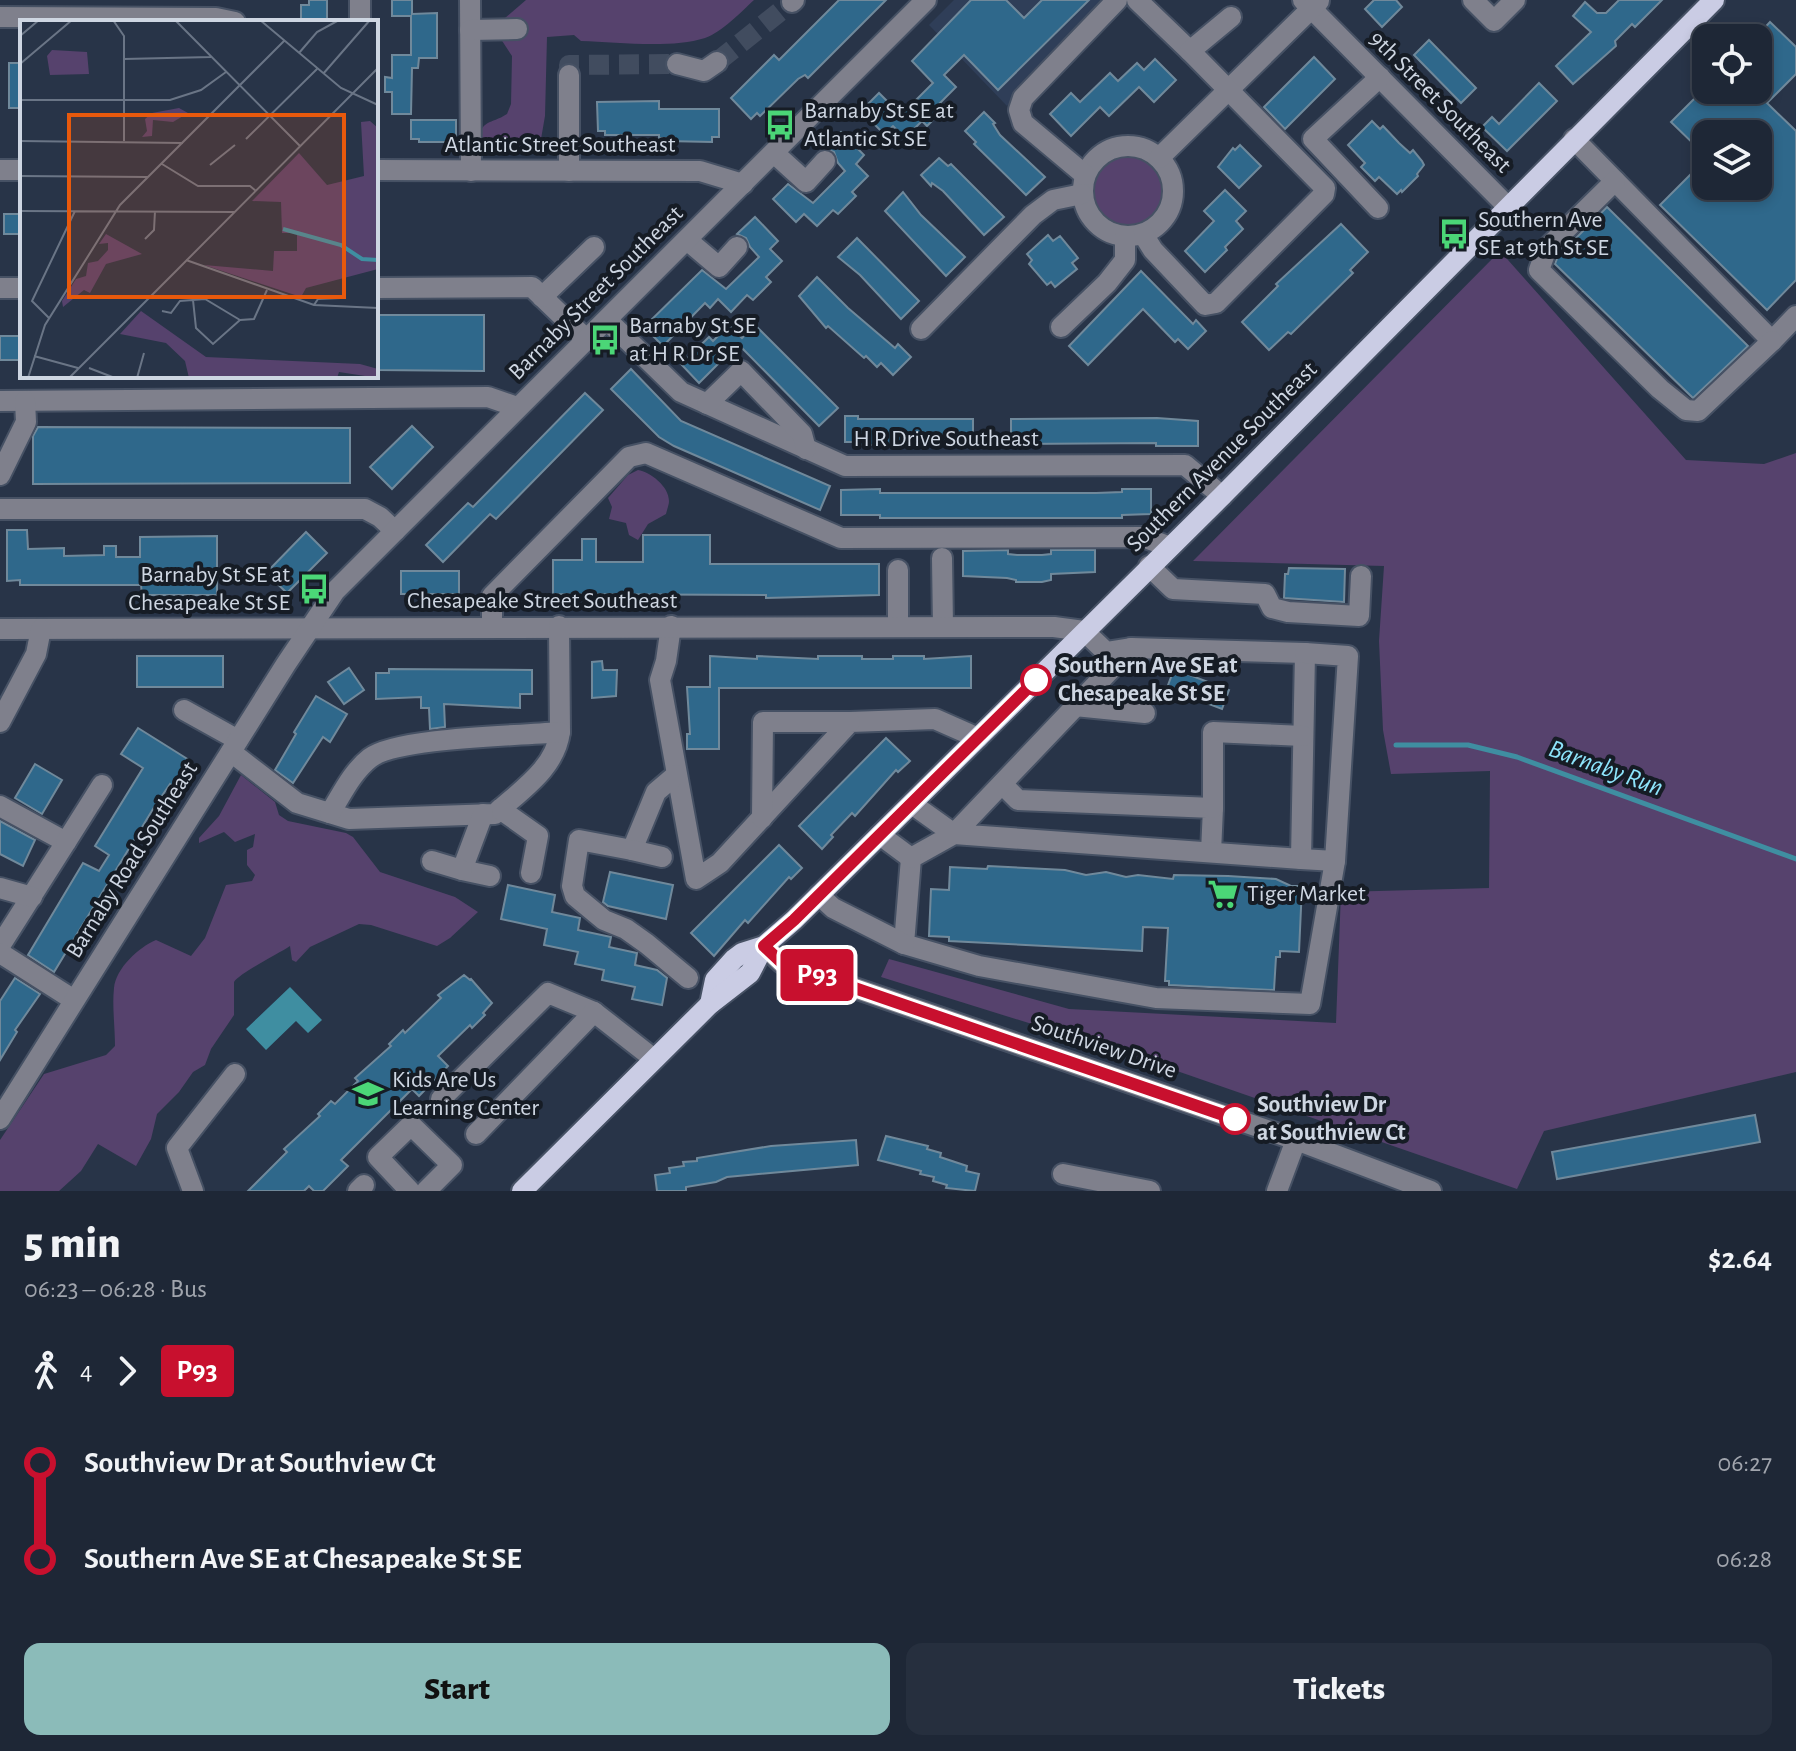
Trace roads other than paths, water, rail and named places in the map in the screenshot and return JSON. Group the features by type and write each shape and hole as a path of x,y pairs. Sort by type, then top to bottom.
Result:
{"main road":[{"name":"Southern Avenue Southeast","path":"522,1191 710,1004 750,973 764,946 912,804 1222,496 1714,0"}],"street":[{"path":"470,0 471,171"},
{"name":"Barnaby Street Southeast","path":"309,630 335,591 926,0"},
{"path":"1083,185 1023,123 1019,110 1023,98 1117,0"},
{"path":"1061,327 1107,283 1125,260 1134,235 1163,220 1173,197 1169,172 1159,158 1137,146 1116,147 1098,156 1083,185 1085,206 1096,223 1106,231 1134,235 1153,250 1205,305 1216,303 1324,194 1325,188 1137,0"},
{"path":"1473,0 1494,21 1515,0"},
{"path":"1159,158 1312,3"},
{"name":"9th Street Southeast","path":"1312,3 1507,206"},
{"path":"0,17 50,13 226,20"},
{"path":"1190,51 1231,17"},
{"path":"470,30 517,29"},
{"path":"677,64 704,71 717,62"},
{"path":"569,75 569,171"},
{"path":"1378,208 1313,139 1380,77"},
{"path":"1574,139 1772,341"},
{"path":"774,153 806,182 825,161"},
{"name":"Atlantic Street Southeast","path":"378,170 700,171 743,184"},
{"path":"1615,181 1547,248 1539,270 1660,389 1686,410 1698,411 1796,316"},
{"path":"921,329 1033,215 1053,200 1083,185"},
{"path":"687,240 719,267 737,247"},
{"path":"542,297 594,247"},
{"path":"378,288 532,287 587,340"},
{"name":"H R Drive Southeast","path":"607,320 681,392 845,466 1185,465 1222,496"},
{"path":"707,404 741,371 802,434 806,449"},
{"path":"0,401 488,397 517,407"},
{"path":"0,475 26,422 25,401"},
{"path":"492,627 492,596 629,457 646,453 841,538 1143,537 1170,547"},
{"path":"0,509 365,509 380,517 395,531"},
{"path":"942,558 943,627"},
{"path":"1149,566 1173,589 1265,594 1272,608 1288,612 1359,616 1361,576"},
{"path":"898,570 898,627"},
{"path":"462,870 493,812 550,762 557,749 560,732 559,626"},
{"path":"671,626 660,680 696,879 720,863 850,722"},
{"name":"Chesapeake Street Southeast","path":"0,629 671,626 1054,627 1084,631"},
{"path":"0,722 36,654 41,629"},
{"name":"Barnaby Road Southeast","path":"0,1119 309,630"},
{"path":"819,895 833,908 904,944 979,966 1156,998 1310,1004 1335,861 1348,656 1131,648 1106,652 1084,631"},
{"path":"911,858 954,834 1131,648"},
{"path":"1301,859 1305,653"},
{"path":"1075,706 1145,713"},
{"path":"184,710 235,746 297,803 349,819 493,812 538,836 531,873"},
{"path":"762,818 763,722 935,719 978,738"},
{"path":"330,813 352,776 372,756 439,741 560,732"},
{"path":"1211,852 1213,732 1303,736"},
{"path":"632,850 656,792 676,775"},
{"path":"1002,784 1018,800 1213,808"},
{"path":"0,946 102,785"},
{"path":"912,804 954,834 1335,861"},
{"path":"0,806 66,842"},
{"path":"880,835 911,858"},
{"path":"662,857 579,840 572,886 575,896 604,920 636,936 688,978"},
{"path":"904,944 911,858"},
{"path":"432,861 490,876"},
{"path":"0,888 32,897"},
{"name":"Southview Drive","path":"764,946 782,963 1296,1140 1431,1191"},
{"path":"0,953 74,1000"},
{"path":"441,1099 548,993 594,1012 654,1059"},
{"path":"476,1134 594,1012"},
{"path":"193,1191 177,1148 235,1074"},
{"path":"410,1191 378,1157 411,1125 452,1165 436,1188"},
{"path":"1277,1191 1296,1140"},
{"path":"1063,1174 1150,1191"}],"waterway":[{"name":"Barnaby Run","path":"1396,745 1468,745 1517,757 1796,859"}],"tunnel":[{"path":"717,62 792,2"},
{"path":"569,75 569,65 677,64"}],"place":[{"name":"Barnaby St SE at Atlantic St SE","path":"780,125"},
{"name":"Southern Ave SE at 9th St SE","path":"1454,234"},
{"name":"Barnaby St SE at H R Dr SE","path":"605,340"},
{"name":"Barnaby St SE at Chesapeake St SE","path":"314,589"},
{"name":"Southern Ave SE at Chesapeake St SE","path":"1036,680"},
{"name":"Tiger Market","path":"1223,894"},
{"name":"Kids Are Us Learning Center","path":"368,1094"},
{"name":"Southview Dr at Southview Ct","path":"1235,1119"}]}
